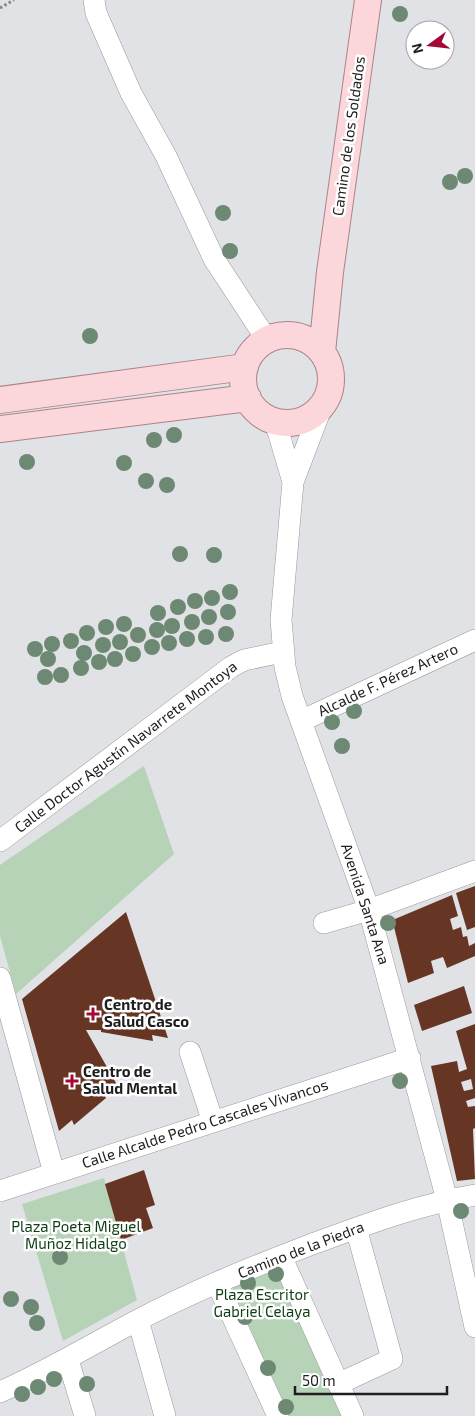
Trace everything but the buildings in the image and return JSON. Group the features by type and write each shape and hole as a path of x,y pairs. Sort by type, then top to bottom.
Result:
{"main road":[{"name":"Camino de los Soldados","path":"322,352 330,272 368,0"},
{"name":"Camino de los Soldados","path":"276,338 303,321 330,272"},
{"path":"299,337 311,342 322,352 329,365 331,379 329,394 322,406 312,415 301,421 275,421 254,408 248,398 243,378 250,356 276,338 299,337"},
{"path":"0,400 245,367"},
{"path":"0,429 248,398"}],"street":[{"path":"94,0 96,13 131,92 166,156 214,259 276,338"},
{"path":"293,482 322,406"},
{"path":"275,421 293,482"},
{"name":"Avenida Santa Ana","path":"293,482 282,612 282,652 289,686 369,910 447,1200 475,1327"},
{"name":"Alcalde F. Pérez Artero","path":"301,721 475,640"},
{"name":"Calle Doctor Agustín Navarrete Montoya","path":"0,841 230,667 244,660 282,652"},
{"path":"324,923 369,910 475,871"},
{"path":"0,978 8,1034 54,1173"},
{"path":"190,1052 213,1122"},
{"name":"Calle Alcalde Pedro Cascales Vivancos","path":"0,1191 410,1058"},
{"name":"Camino de la Piedra","path":"0,1392 68,1360 138,1320 216,1283 281,1256 356,1228 447,1200 475,1195"},
{"path":"338,1384 392,1360 356,1228"},
{"path":"281,1256 353,1416"},
{"path":"216,1283 278,1416"},
{"path":"138,1320 165,1416"},
{"path":"68,1360 84,1416"}],"path":[{"path":"0,8 14,0"}],"green space":[{"path":"144,766 174,854 16,994 0,936 0,865"},
{"name":"Plaza Poeta Miguel Muñoz Hidalgo","path":"104,1178 137,1300 63,1341 22,1204"},
{"name":"Plaza Escritor Gabriel Celaya","path":"276,1264 342,1416 284,1416 222,1284"}],"place":[{"name":"Centro de Salud Casco","path":"93,1014"},
{"name":"Centro de Salud Mental","path":"72,1081"}]}
